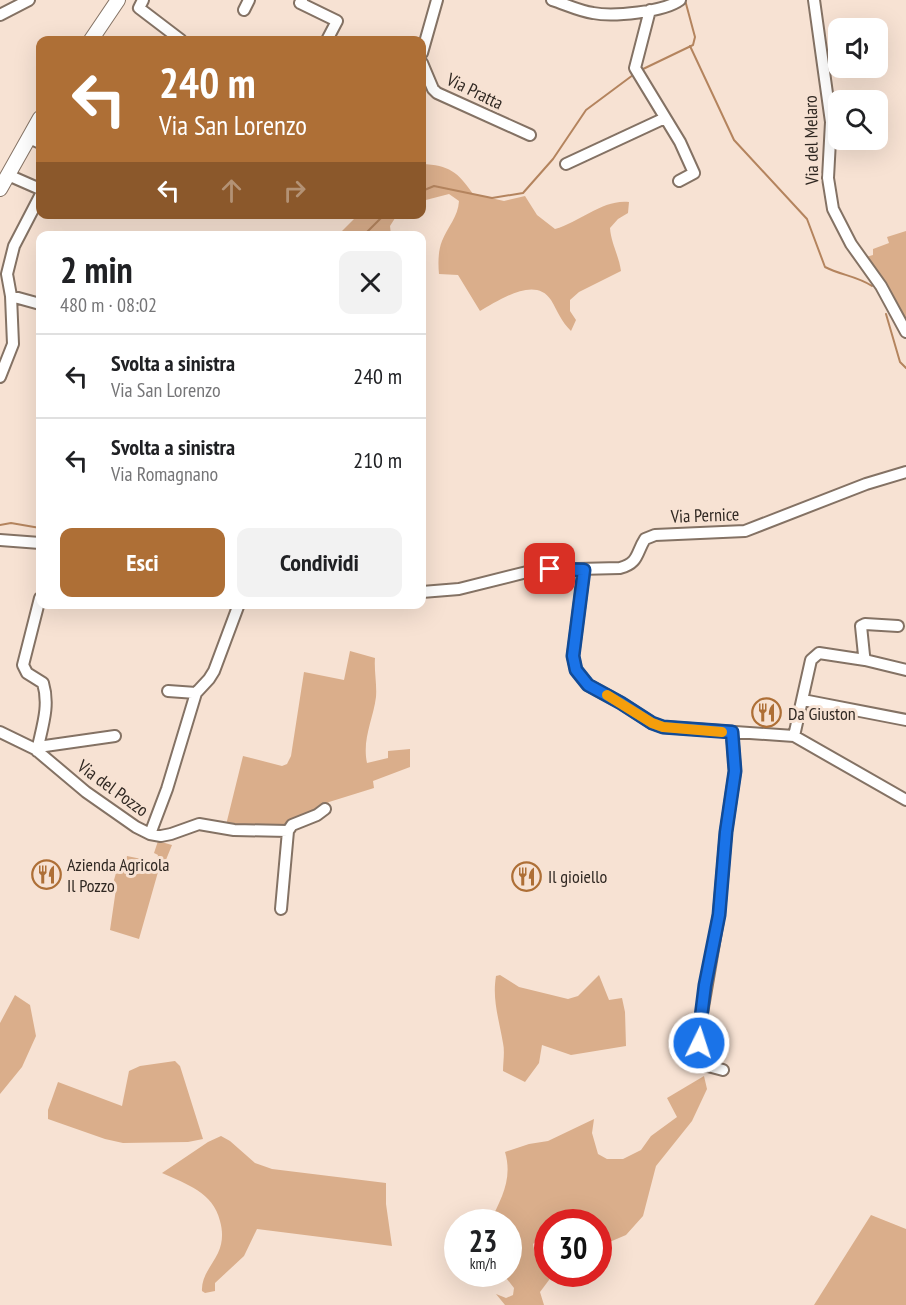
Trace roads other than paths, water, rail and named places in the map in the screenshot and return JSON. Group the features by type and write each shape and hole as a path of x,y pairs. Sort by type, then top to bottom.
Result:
{"street":[{"path":"0,15 29,0"},
{"path":"95,36 118,0"},
{"path":"143,0 139,8 176,36"},
{"path":"302,0 300,3 337,21 329,36"},
{"path":"426,39 437,0"},
{"path":"552,0 593,14 650,10 678,2"},
{"name":"Via del Melaro","path":"814,0 831,122 828,178 833,210 851,244 881,286 906,332"},
{"path":"650,10 635,68 680,142 694,173 680,181"},
{"name":"Via Pratta","path":"426,72 437,93 530,135"},
{"path":"566,164 665,118"},
{"path":"0,189 8,174 35,141"},
{"path":"8,174 36,187"},
{"path":"0,377 13,344 11,296 7,274 14,246 36,204"},
{"path":"11,296 36,303"},
{"name":"Via Pernice","path":"584,570 629,566 635,561 645,539 655,535 745,531 866,484 906,472"},
{"path":"0,540 36,543"},
{"path":"426,592 459,589 535,570 584,570 574,645 574,663 588,685 652,723 663,727 794,736 906,801"},
{"path":"37,609 23,665 27,673 43,683 48,705 37,751"},
{"path":"150,834 167,789 196,693 214,671 237,609"},
{"path":"865,660 861,626 865,624 898,626"},
{"path":"794,736 814,655 819,653 865,660 906,670"},
{"path":"168,691 196,693"},
{"path":"803,700 906,720"},
{"name":"Via del Pozzo","path":"0,732 37,751 86,792 136,827 150,834 161,836 171,834 199,824 234,830 288,831"},
{"path":"723,1070 704,1065 699,1060 700,1025 719,915 726,832 735,771 732,732"},
{"path":"37,751 45,746 115,736"},
{"path":"281,909 288,831 292,825 317,815 325,809"}],"waterway":[{"path":"641,70 693,45 695,37 685,0"},
{"path":"690,46 734,140 807,219 825,267 872,286"},
{"path":"426,189 434,186 492,198 523,193 553,159 586,110 633,75"},
{"path":"368,231 380,219"},
{"path":"886,314 900,362 906,368"},
{"path":"0,525 11,523 36,527"}],"place":[{"name":"Da Giuston","path":"767,713"},
{"name":"Azienda Agricola Il Pozzo","path":"46,874"},
{"name":"Il gioiello","path":"527,876"}]}
